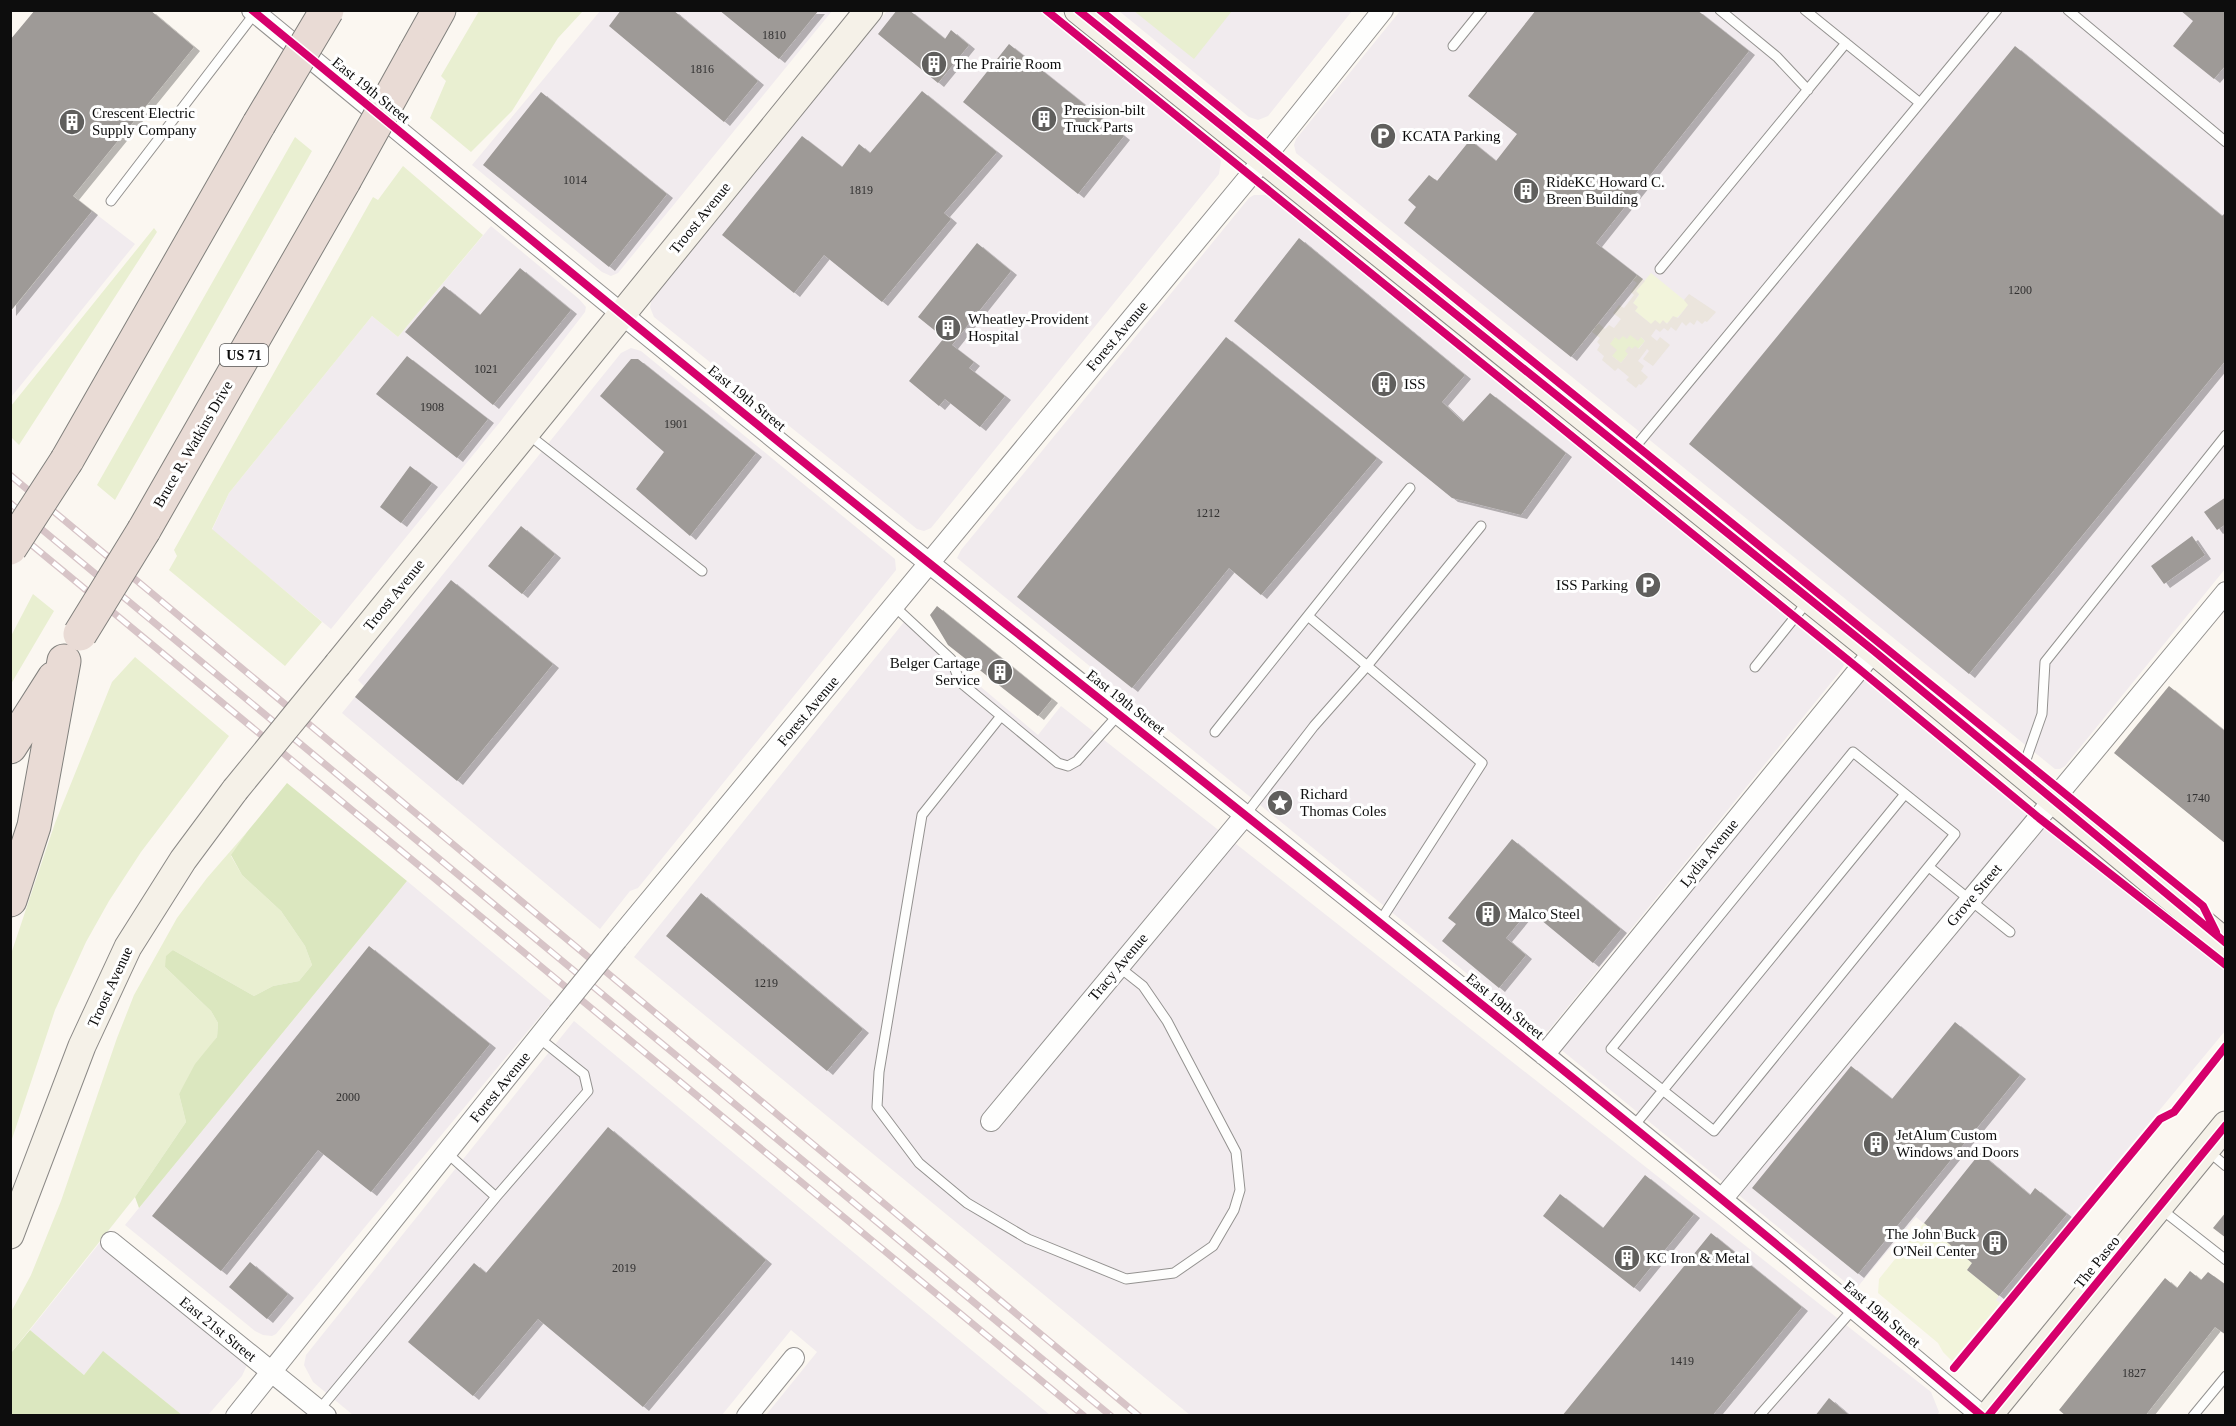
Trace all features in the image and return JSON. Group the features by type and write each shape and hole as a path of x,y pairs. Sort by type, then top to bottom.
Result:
{"highway":[{"path":"10,548 67,460 327,10"},
{"name":"Bruce R. Watkins Drive","path":"10,747 144,530 439,10"},
{"path":"10,900 34,826 72,647"}],"main road":[{"name":"Troost Avenue","path":"10,1235 82,1046 128,947 183,860 235,790 868,10"},
{"path":"1078,10 1810,599 2223,940"},
{"name":"The Paseo","path":"1988,1416 2159,1207 2216,1158 2226,1125"}],"street":[{"name":"Forest Avenue","path":"236,1416 617,940 1263,160 1383,10"},
{"name":"East 19th Street","path":"253,12 929,564 1246,814 1723,1198 1982,1416"},
{"name":"Grove Street","path":"1723,1198 2226,592"},
{"name":"Lydia Avenue","path":"1544,1055 1874,651"},
{"name":"Tracy Avenue","path":"991,1121 1246,814"},
{"name":"East 21st Street","path":"111,1242 322,1413"},
{"path":"747,1416 794,1358"}],"lane":[{"path":"1453,46 1482,10"},
{"path":"1720,10 1777,57 1808,90"},
{"path":"1805,10 1920,103"},
{"path":"1629,454 1997,10"},
{"path":"2068,10 2226,142"},
{"path":"111,201 253,12"},
{"path":"1660,269 1846,43"},
{"path":"527,433 702,571"},
{"path":"2021,775 2042,714 2045,662 2226,435"},
{"path":"1215,732 1410,488"},
{"path":"1246,814 1314,726 1367,666 1481,526"},
{"path":"1755,667 1810,599"},
{"path":"894,606 951,658 960,682 1058,763 1068,766 1077,761 1119,714"},
{"path":"1308,616 1482,763 1379,923"},
{"path":"1001,716 922,815 879,1072 877,1107 919,1163 967,1203 1028,1239 1126,1280 1174,1273 1213,1246 1234,1210 1240,1190 1236,1152 1167,1021 1143,986 1119,967"},
{"path":"1853,752 1905,794 1955,834 1714,1131 1611,1049 1853,752"},
{"path":"1633,1127 1905,794"},
{"path":"1929,867 2010,932"},
{"path":"322,1413 496,1197 588,1091 584,1074 539,1038"},
{"path":"447,1153 496,1197"},
{"path":"2159,1207 2226,1260"},
{"path":"1759,1416 1854,1308"},
{"path":"2193,1416 2222,1387 2226,1376"}],"shaded area":[{"path":"600,11 832,11 618,273 611,276 602,272 472,165"},
{"path":"887,11 1041,11 1215,151 1221,161 1219,174 931,528 924,531 917,529 654,317 650,307 652,299"},
{"path":"1119,11 1352,11 1268,116 1258,120 1249,117"},
{"path":"1400,11 2225,11 2225,569 2065,766 2055,769 1296,153 1294,145 1296,139"},
{"path":"1254,195 1267,195 1273,199 1842,661 1844,665 1549,1030 1544,1032 1535,1029 957,558 961,550 1249,198"},
{"path":"92,211 135,244 12,396 10,395 11,312"},
{"path":"491,226 579,299 586,307 585,312 500,422 331,629 212,530 229,493 372,316 398,337"},
{"path":"1637,275 1645,281 1636,291 1639,294 1633,303 1638,307 1635,311 1651,324 1655,320 1660,324 1663,320 1667,324 1673,316 1678,318 1688,305 1684,300 1689,294 1716,312 1702,324 1697,320 1694,325 1690,322 1686,326 1682,322 1676,331 1671,327 1668,331 1664,328 1660,332 1656,329 1651,336 1657,341 1660,337 1670,345 1653,366 1643,359 1649,351 1647,349 1638,361 1644,366 1641,371 1648,377 1636,388 1626,380 1629,377 1618,368 1615,371 1602,360 1604,356 1597,350 1600,345 1597,342 1600,338 1592,332 1598,323 1605,329 1609,325 1614,328 1621,319 1613,313 1619,305 1624,308 1634,295 1631,292 1637,283 1633,280","holes":["1630,335 1638,341 1641,337 1645,341 1639,349 1635,346 1632,349 1629,346 1625,351 1628,354 1621,363 1612,356 1617,350 1610,344 1615,337 1619,340 1623,336 1627,339"]},
{"path":"631,348 641,351 895,559 896,570 638,888 630,891 600,929 342,713 364,686 358,680 621,353"},
{"path":"904,622 1038,735 1061,706 1931,1392 1939,1412 1937,1416 1190,1415 634,957"},
{"path":"1861,679 1871,683 2225,971 2225,1031 2000,1303 1995,1300 1998,1296 1967,1270 1972,1263 1916,1217 1855,1290 1559,1048"},
{"path":"407,881 552,1002 276,1334 263,1335 255,1331 125,1225"},
{"path":"574,1021 1050,1415 766,1415 817,1352 791,1330 722,1415 353,1415 313,1382 304,1365 306,1355"},
{"path":"102,1240 246,1362 242,1376 208,1415 182,1415 104,1352 84,1375 30,1330"}],"green space":[{"path":"479,11 583,11 558,38 512,111 471,152 430,118 446,81 441,76"},
{"path":"1134,11 1232,11 1194,59"},
{"path":"295,137 312,151 115,500 97,485"},
{"path":"403,166 483,235 398,337 372,316 229,493 212,529 322,622 285,666 169,570 177,556 174,550 373,197 378,200"},
{"path":"154,228 157,232 19,445 11,437 11,406"},
{"path":"1651,273 1689,304 1677,318 1670,322 1652,325 1635,311 1633,303 1639,295 1636,291"},
{"path":"1630,335 1641,337 1645,341 1638,349 1629,347 1628,354 1621,363 1612,356 1609,344 1615,337"},
{"path":"33,594 54,611 11,684 11,636"},
{"path":"135,657 229,736 141,852 86,942 55,1010 11,1142 11,954 55,823 112,682"},
{"path":"287,783 407,881 139,1208 135,1197 186,1122 179,1094 195,1064 217,1037 218,1023 211,1011 165,967 166,956 173,950 254,996 273,986 299,981 312,965 305,946 281,911 242,875 231,855"},
{"path":"247,832 231,856 242,875 281,911 305,946 312,965 299,981 273,986 254,996 173,950 165,967 211,1011 218,1023 217,1037 179,1094 186,1122 135,1197 11,1353 11,1312 31,1275 61,1201 134,995 177,918 207,878"},
{"path":"1924,1223 1972,1263 1967,1270 1999,1296 1996,1300 2000,1303 1952,1361 1938,1343 1878,1293 1879,1279"},
{"path":"30,1330 84,1375 103,1351 182,1415 11,1415 11,1353"}],"building":[{"name":"Crescent Electric Supply Company","path":"35,10 150,10 194,47 73,196 92,211 10,312 10,40"},
{"path":"621,10 673,10 758,81 724,122 609,26"},
{"path":"719,10 819,10 779,59"},
{"name":"The Prairie Room","path":"897,10 909,10 945,39 951,30 969,45 938,83 878,34"},
{"name":"RideKC Howard C. Breen Building","path":"1536,10 1697,10 1749,51 1596,243 1637,275 1571,357 1404,223 1416,207 1408,200 1429,175 1437,181 1470,140 1496,161 1517,134 1468,96"},
{"path":"2180,10 2226,10 2226,65 2214,79 2173,46 2193,21"},
{"name":"Precision-bilt Truck Parts","path":"1009,44 1124,136 1078,194 963,102"},
{"path":"2015,46 2222,216 2226,212 2226,360 1969,674 1689,444"},
{"path":"922,91 997,152 944,213 951,219 882,302 824,255 794,293 722,235 802,136 842,167 859,144 870,153"},
{"path":"541,92 667,194 609,267 483,165"},
{"name":"ISS","path":"1299,238 1465,375 1442,402 1463,422 1490,393 1566,453 1521,515 1452,498 1234,321"},
{"name":"Wheatley-Provident Hospital","path":"977,243 1011,271 952,345 974,362 969,368 1005,396 980,427 945,399 939,406 909,381 944,338 918,317"},
{"path":"520,268 571,310 493,405 405,332 444,286 480,315"},
{"path":"1226,337 1377,458 1261,595 1229,568 1132,688 1017,597"},
{"path":"407,356 488,419 457,458 376,394"},
{"path":"631,359 638,359 756,453 690,536 636,489 664,452 600,396"},
{"path":"410,466 432,483 401,523 380,507"},
{"path":"2226,497 2226,524 2217,530 2204,512"},
{"path":"521,526 555,554 522,594 488,566"},
{"path":"2192,536 2205,555 2164,584 2151,566"},
{"path":"451,580 553,664 457,781 355,697"},
{"name":"Belger Cartage Service","path":"937,606 1052,699 1038,716 948,645 930,615"},
{"path":"2169,686 2226,732 2226,844 2114,753"},
{"name":"Malco Steel","path":"1512,839 1621,929 1593,963 1529,910 1506,938 1526,955 1499,988 1442,941 1456,924 1448,918"},
{"path":"701,893 863,1029 827,1071 666,936"},
{"path":"369,946 490,1044 371,1192 318,1150 221,1271 152,1216"},
{"name":"JetAlum Custom Windows and Doors","path":"1955,1022 2020,1075 1858,1274 1752,1188 1851,1066 1892,1099"},
{"path":"608,1127 766,1260 643,1407 538,1319 473,1396 408,1342 474,1263 486,1273"},
{"name":"The John Buck O'Neil Center","path":"1980,1153 2030,1195 2035,1188 2067,1214 1999,1296 1967,1270 1972,1263 1924,1223"},
{"name":"KC Iron & Metal","path":"1645,1175 1694,1214 1634,1288 1543,1216 1560,1194 1603,1228"},
{"path":"2226,1212 2226,1238 2213,1228"},
{"path":"1711,1233 1802,1307 1712,1416 1562,1416"},
{"path":"250,1262 288,1294 267,1319 229,1287"},
{"path":"2190,1271 2201,1280 2208,1272 2226,1285 2226,1335 2215,1327 2145,1416 2066,1416 2059,1410 2165,1278 2177,1288"},
{"path":"1829,1398 1850,1416 1815,1416"}],"railway":[{"path":"10,475 1139,1416"},
{"path":"10,503 1111,1416"},
{"path":"10,527 1084,1416"}],"cycle path":[{"path":"252,10 844,495 1722,1199 1982,1416"},
{"path":"1046,10 1859,669 2039,818 2226,965"},
{"path":"1078,10 1874,651 2226,943"},
{"path":"1100,10 2197,901 2203,906 2216,932"},
{"path":"1954,1368 2160,1119 2174,1112 2226,1046"},
{"path":"1988,1416 2226,1125"}],"place":[{"name":"The Prairie Room","path":"934,64"},
{"name":"Precision-bilt Truck Parts","path":"1044,119"},
{"name":"Crescent Electric Supply Company","path":"72,122"},
{"name":"KCATA Parking","path":"1383,136"},
{"name":"RideKC Howard C. Breen Building","path":"1526,191"},
{"name":"Wheatley-Provident Hospital","path":"948,328"},
{"name":"ISS","path":"1384,384"},
{"name":"ISS Parking","path":"1648,585"},
{"name":"Belger Cartage Service","path":"1000,672"},
{"name":"Richard Thomas Coles","path":"1280,803"},
{"name":"Malco Steel","path":"1488,914"},
{"name":"JetAlum Custom Windows and Doors","path":"1876,1144"},
{"name":"The John Buck O'Neil Center","path":"1995,1243"},
{"name":"KC Iron & Metal","path":"1627,1258"}]}
